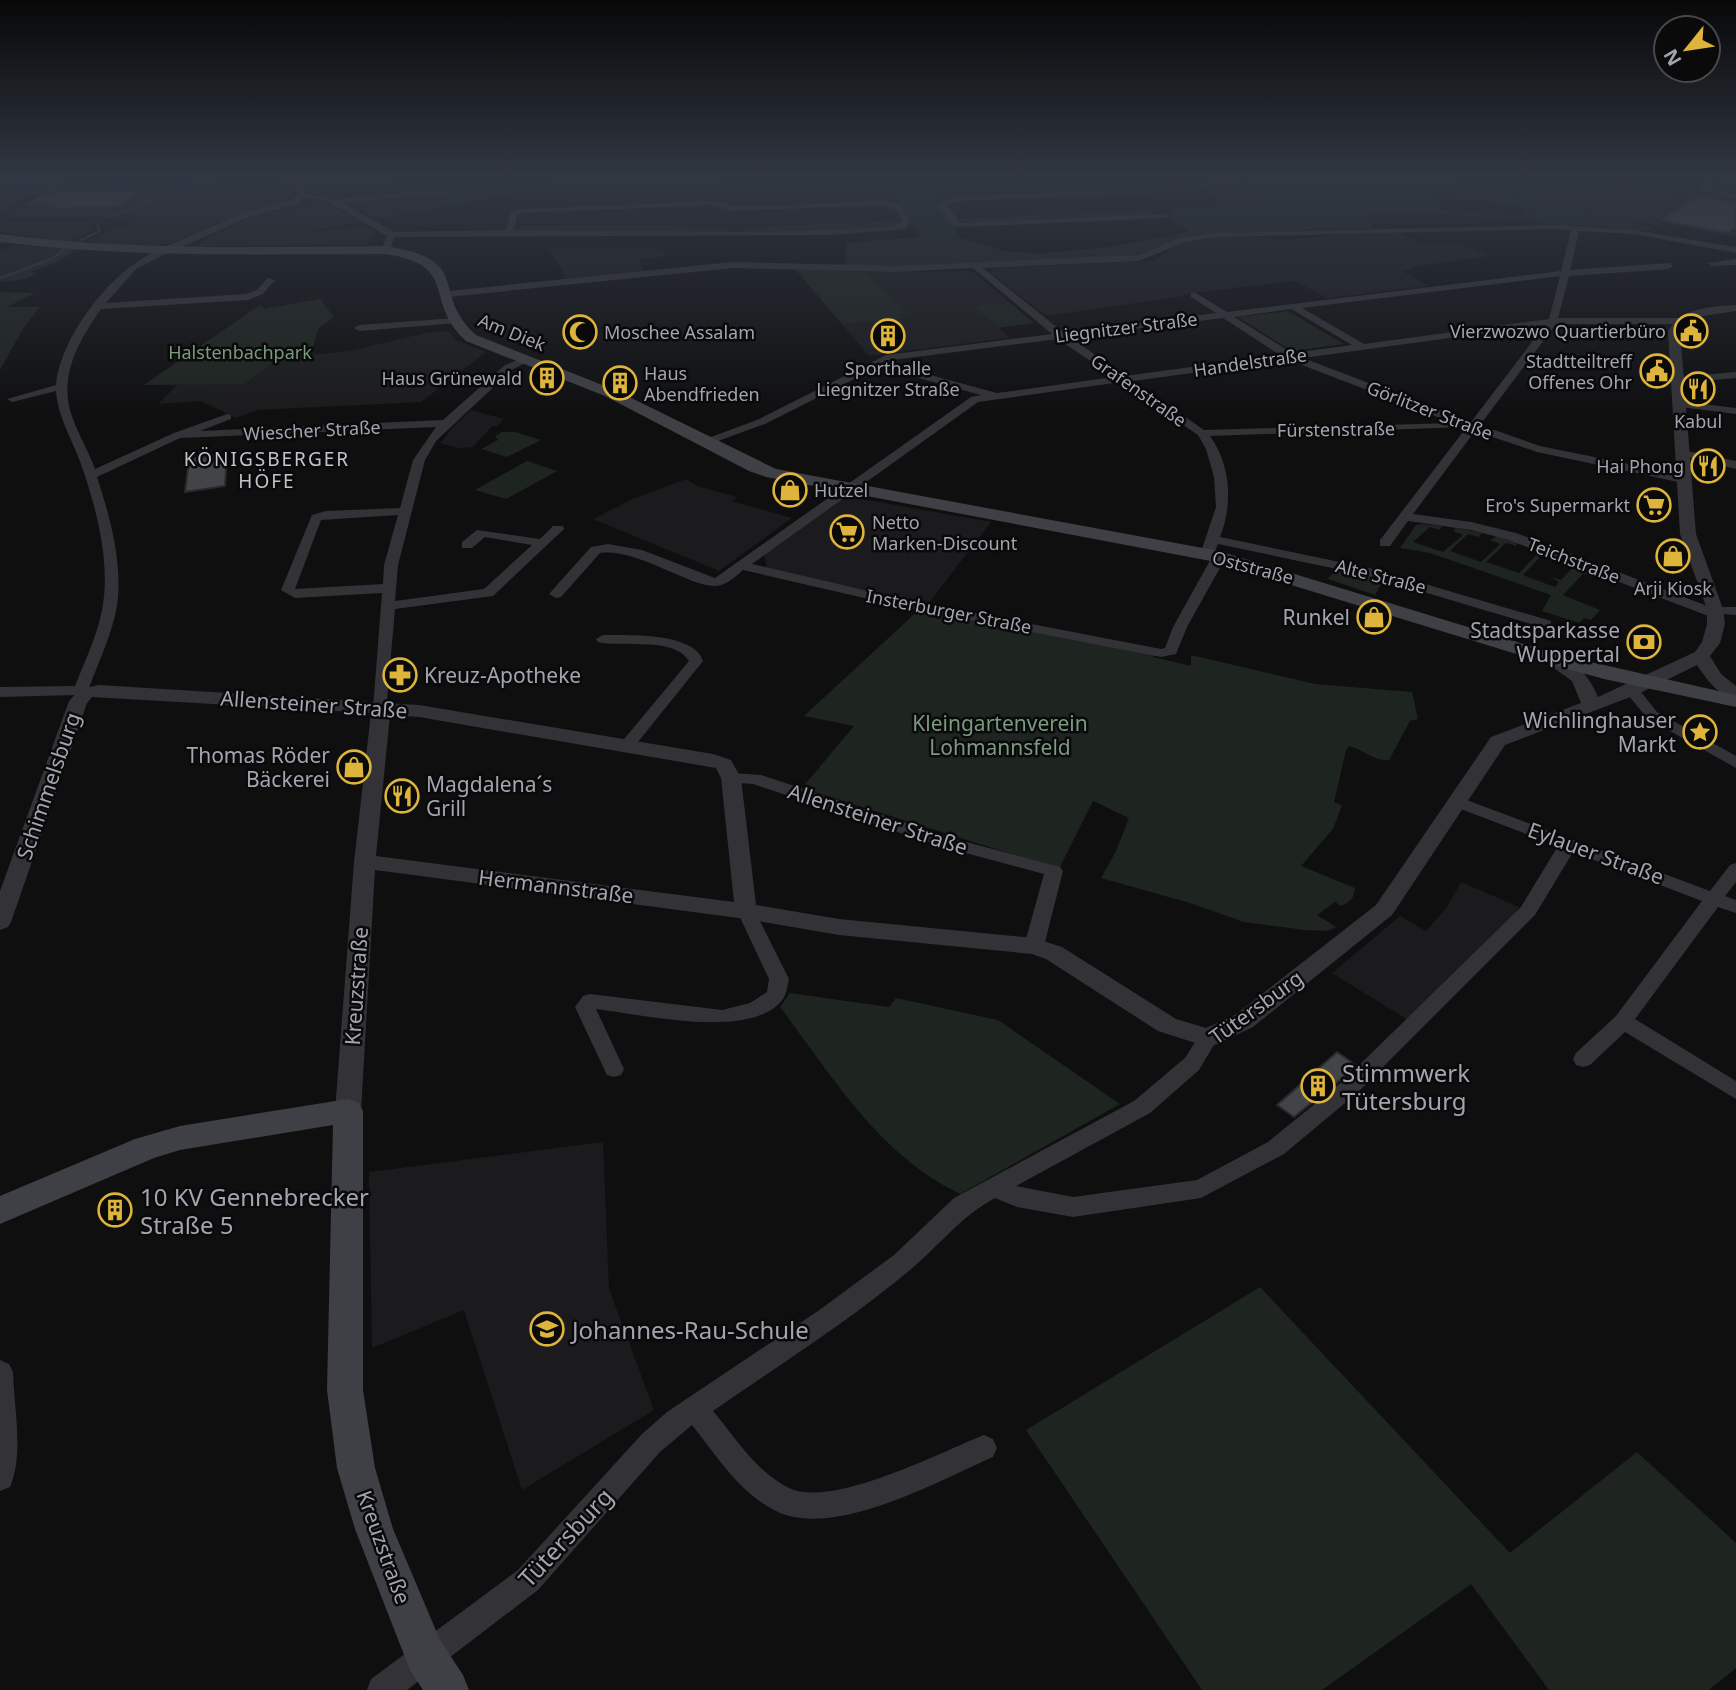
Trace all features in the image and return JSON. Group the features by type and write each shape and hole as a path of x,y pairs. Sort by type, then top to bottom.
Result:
{"main road":[{"name":"Am Diek","path":"417,256 428,262 443,278 455,321 471,338 610,393 762,470 849,489"},
{"name":"Oststraße","path":"849,489 1213,550 1640,686 1736,701"},
{"path":"0,1210 146,1148 180,1138 348,1111"},
{"name":"Kreuzstraße","path":"348,1111 345,1390 356,1468 374,1529 425,1655 448,1690"}],"street":[{"path":"83,691 109,615 112,581 108,550 91,475 65,410 61,387 76,342 98,306 132,265 151,256"},
{"path":"448,294 732,265 896,269 977,267 1144,256"},
{"path":"1385,543 1553,321 1568,256"},
{"path":"1712,264 1736,262"},
{"name":"Liegnitzer Straße","path":"707,442 761,422 890,357 1563,274 1669,266"},
{"name":"Grafenstraße","path":"977,267 1060,336 1202,433 1213,447 1222,507 1213,550 1171,651 1161,653"},
{"path":"98,306 248,297 260,292 271,280"},
{"name":"Görlitzer Straße","path":"1194,295 1289,356 1471,426 1538,449 1683,479"},
{"path":"1292,306 1361,346"},
{"path":"1736,308 1697,314 1679,321 1674,331 1676,404 1688,534 1715,612 1711,643 1701,656 1714,677 1736,695"},
{"path":"359,328 455,321"},
{"name":"Handelstraße","path":"556,594 599,549 651,556 712,582 726,578 739,565 975,399 1553,321 1679,321"},
{"name":"Kreuzstraße","path":"348,1111 365,862 381,708 391,565 424,449 446,423 509,367 528,359"},
{"path":"878,364 996,396"},
{"path":"1677,380 1736,374"},
{"path":"12,399 61,387"},
{"path":"1676,404 1736,411"},
{"path":"91,475 178,435 227,417"},
{"name":"Wiescher Straße","path":"178,435 446,423"},
{"name":"Fürstenstraße","path":"1202,433 1471,426"},
{"path":"1682,453 1736,465"},
{"path":"389,589 295,594 288,590 316,518 326,515 406,511"},
{"name":"Teichstraße","path":"1404,517 1511,536 1715,612 1736,611"},
{"path":"387,606 488,593 558,529"},
{"path":"467,545 482,533 541,543"},
{"name":"Alte Straße","path":"1213,550 1373,573 1546,624"},
{"name":"Insterburger Straße","path":"739,565 908,604 1161,653"},
{"path":"603,639 635,638 679,647 694,655 696,661 628,744"},
{"name":"Tütersburg","path":"382,1690 528,1580 651,1443 902,1262 962,1205 1142,1107 1192,1063 1208,1038 1244,1021 1384,910 1498,741 1640,686 1701,656"},
{"path":"1553,659 1577,674 1587,685 1591,706"},
{"path":"1640,686 1652,715 1736,763"},
{"name":"Allensteiner Straße","path":"0,692 99,690 419,711 713,760 724,764 731,778 755,779 949,843 1054,871 1034,946"},
{"name":"Schimmelsburg","path":"0,922 83,691"},
{"path":"614,1069 585,1007 590,1001 722,1017 756,1009 770,1002 776,994 779,979 746,911 731,778"},
{"name":"Eylauer Straße","path":"1456,801 1736,907"},
{"path":"994,1187 1017,1197 1073,1207 1201,1189 1276,1148 1350,1087 1528,911 1569,843"},
{"name":"Hermannstraße","path":"365,862 746,911 839,927 1034,946 1055,953 1167,1025 1208,1038"},
{"path":"1583,1059 1623,1021 1736,869"},
{"path":"1623,1021 1736,1091"},
{"path":"0,1372 4,1449 0,1478"},
{"path":"695,1409 758,1483 786,1503 811,1508 839,1503 879,1490 984,1448"}],"shaded area":[{"path":"0,256 54,256 50,259 0,276"},
{"path":"553,256 666,256 639,259 644,271 567,280"},
{"path":"1161,256 1488,256 1410,267 1413,269 1402,271 1428,286 1327,298 1296,281 1183,294 1184,296 1047,316 989,272 998,268 1153,261"},
{"path":"866,272 973,272 1009,302 974,307 1010,338 869,356 842,324 902,319 900,315 907,314"},
{"path":"448,331 456,340 486,352 421,402 257,410 236,418 201,401 158,404 178,384 245,384 273,363 350,351 430,332"},
{"path":"471,410 504,419 498,426 492,426 473,447 457,448 440,443 455,425"},
{"path":"686,479 697,486 737,497 732,501 792,518 719,571 593,519 635,498"},
{"path":"846,496 991,522 929,603 767,569 764,555"},
{"path":"1461,882 1519,907 1507,925 1408,1020 1332,973 1400,916 1426,931 1447,907"},
{"name":"Johannes-Rau-Schule","path":"603,1142 609,1289 654,1410 522,1490 464,1310 372,1348 369,1172"}],"green space":[{"path":"54,256 67,256 31,272 37,273 26,279 0,282 0,276"},
{"path":"846,256 1130,256 913,267 845,265"},
{"path":"795,269 866,272 908,314 901,315 903,319 842,324"},
{"path":"0,292 35,293 7,307 40,307 24,327 0,370"},
{"name":"Halstenbachpark","path":"320,299 334,317 318,329 311,355 273,363 245,384 144,385 260,305 264,309"},
{"path":"1009,302 1034,323 998,328 973,306"},
{"path":"1288,311 1344,344 1292,351 1238,317"},
{"path":"502,432 515,432 541,440 507,457 481,449 498,440 495,436"},
{"path":"527,461 557,471 506,499 475,490"},
{"path":"1416,525 1442,526 1440,530 1430,527 1413,542 1443,552 1463,535 1453,531 1456,528 1482,533 1479,537 1468,534 1450,551 1481,562 1500,544 1490,540 1496,536 1517,542 1516,546 1506,543 1486,562 1519,573 1538,553 1528,549 1553,556 1542,555 1523,575 1555,587 1559,582 1551,577 1561,580 1573,567 1564,564 1566,561 1596,572 1592,576 1583,574 1563,595 1600,610 1591,620 1584,618 1579,623 1542,611 1551,595 1430,553 1400,548"},
{"path":"1337,568 1384,579 1375,595 1328,579"},
{"name":"Kleingartenverein Lohmannsfeld","path":"920,609 1154,653 1153,657 1191,666 1191,655 1315,684 1412,692 1418,719 1410,721 1389,760 1379,759 1349,746 1346,750 1334,802 1342,805 1333,829 1301,866 1355,888 1349,901 1341,906 1335,902 1317,915 1336,927 1328,931 1305,930 1244,922 1190,903 1101,878 1116,851 1129,818 1093,801 1059,869 802,788 854,726 804,716"},
{"path":"790,993 889,1007 896,998 998,1020 1120,1104 960,1194 931,1178 905,1158 859,1112 780,1007"},
{"path":"1260,1287 1510,1553 1637,1452 1736,1543 1736,1668 1709,1690 1549,1690 1471,1584 1322,1690 1202,1690 1026,1430"}],"building":[{"path":"227,454 225,486 185,492 189,459"},
{"name":"Stimmwerk Tütersburg","path":"1337,1052 1356,1065 1294,1117 1277,1105"}],"waterway":[{"path":"0,278 55,256"}],"place":[{"name":"Vierzwozwo Quartierbüro","path":"1691,331"},
{"name":"Moschee Assalam","path":"580,332"},
{"name":"Sporthalle Liegnitzer Straße","path":"888,336"},
{"name":"Stadtteiltreff Offenes Ohr","path":"1657,371"},
{"name":"Haus Grünewald","path":"547,378"},
{"name":"Haus Abendfrieden","path":"620,383"},
{"name":"Kabul","path":"1698,389"},
{"name":"Hai Phong","path":"1708,466"},
{"name":"Hutzel","path":"790,490"},
{"name":"Ero's Supermarkt","path":"1654,505"},
{"name":"Netto Marken-Discount","path":"847,532"},
{"name":"Arji Kiosk","path":"1673,556"},
{"name":"Runkel","path":"1374,617"},
{"name":"Stadtsparkasse Wuppertal","path":"1644,642"},
{"name":"Kreuz-Apotheke","path":"400,675"},
{"name":"Wichlinghauser Markt","path":"1700,732"},
{"name":"Thomas Röder Bäckerei","path":"354,767"},
{"name":"Magdalena´s Grill","path":"402,796"},
{"name":"Stimmwerk Tütersburg","path":"1318,1086"},
{"name":"10 KV Gennebrecker Straße 5","path":"115,1210"},
{"name":"Johannes-Rau-Schule","path":"547,1329"}],"district":[{"name":"KÖNIGSBERGER HÖFE","path":"267,470"}]}
